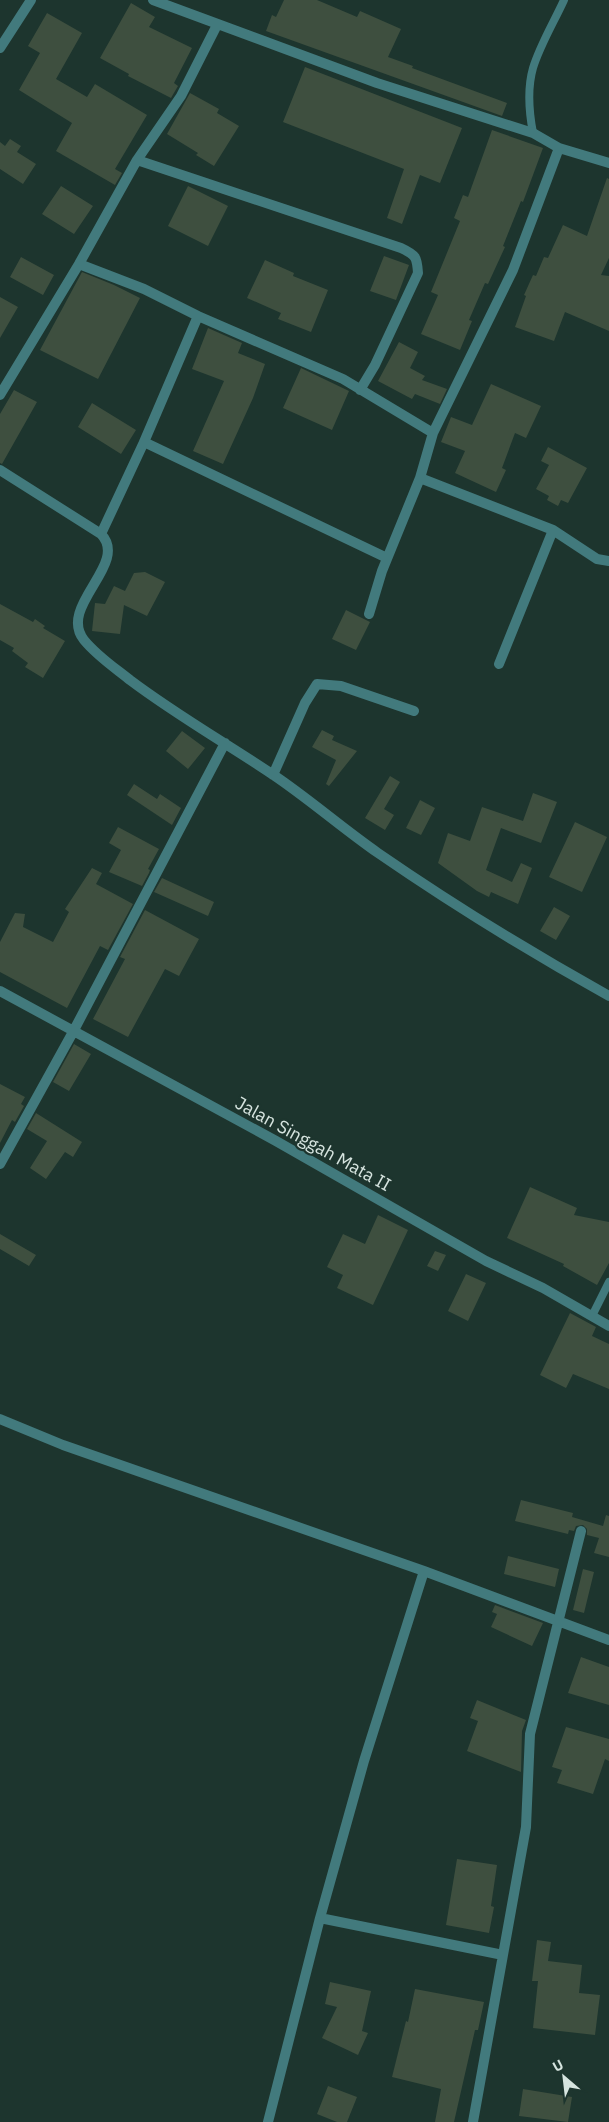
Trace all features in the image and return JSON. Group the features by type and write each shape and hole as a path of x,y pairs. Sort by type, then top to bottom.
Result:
{"street":[{"path":"0,48 30,0"},
{"path":"154,0 217,25 378,83 533,133 559,148 609,163"},
{"path":"0,395 79,264 137,160 181,96 217,25"},
{"path":"369,614 387,558 420,478 433,433 513,270 559,148"},
{"path":"137,160 412,253 417,260 418,273 375,365 360,390"},
{"path":"79,264 144,289 198,316 343,379 433,433"},
{"path":"101,534 144,442 198,316"},
{"path":"144,442 387,558"},
{"path":"0,470 101,534 108,541 110,551 79,615 79,629 83,639 96,652 167,708 223,746 274,775 377,852 472,915 609,996"},
{"path":"420,478 553,530 597,559 609,561"},
{"path":"499,664 553,530"},
{"path":"274,775 305,703 317,684 341,686 414,711"},
{"path":"0,1164 73,1032 223,746"},
{"name":"Jalan Singgah Mata II","path":"0,991 276,1141 486,1261 543,1288 609,1326"},
{"path":"0,1418 64,1445 424,1571 609,1640"},
{"path":"473,2122 526,1828 530,1734 581,1531"},
{"path":"268,2122 320,1918 364,1761 424,1571"},
{"path":"320,1918 503,1955"}],"lane":[{"path":"533,133 530,112 530,88 533,68 564,0"},
{"path":"592,1316 609,1282"}],"building":[{"path":"284,0 317,0 357,17 360,11 401,29 388,57 413,66 412,68 507,103 502,116 266,31 272,15 276,17"},
{"path":"131,3 155,17 149,27 192,48 174,83 178,86 171,98 128,76 129,74 100,58"},
{"path":"47,13 82,33 56,79 87,97 95,84 147,115 115,169 122,173 115,185 56,151 72,123 19,90 40,53 28,46"},
{"path":"305,67 462,128 440,183 420,175 402,224 387,218 404,169 283,122"},
{"path":"190,93 219,109 217,113 239,126 214,166 196,155 198,153 167,134"},
{"path":"492,130 543,148 523,202 521,201 503,246 505,247 488,284 485,283 469,320 472,321 460,350 421,334 438,295 431,292 460,221 454,218 463,195 468,197"},
{"path":"10,139 21,146 17,152 36,164 23,184 0,169 0,142 5,146"},
{"path":"607,178 609,179 609,258 601,275 609,276 609,331 565,312 554,341 515,327 526,296 524,295 533,275 536,276 544,257 548,258 563,225 587,236"},
{"path":"61,186 93,206 74,234 42,214"},
{"path":"188,186 228,206 208,246 168,226"},
{"path":"384,256 409,265 396,300 370,291"},
{"path":"21,257 54,275 43,295 10,277"},
{"path":"265,260 294,273 293,276 328,290 311,332 278,319 281,313 247,298"},
{"path":"82,272 140,298 98,379 40,350"},
{"path":"0,297 18,307 0,338"},
{"path":"208,328 242,343 238,353 265,364 253,398 223,464 193,451 224,381 192,369"},
{"path":"399,342 418,352 410,368 425,376 422,380 447,389 440,404 415,394 412,399 378,381"},
{"path":"301,368 349,391 332,430 283,408"},
{"path":"491,384 541,406 526,438 515,433 502,468 506,470 496,492 455,473 465,451 441,442 451,417 472,425"},
{"path":"14,390 37,402 2,464 0,463 0,414"},
{"path":"92,403 136,430 121,454 78,427"},
{"path":"548,447 587,468 568,503 561,500 558,506 547,500 549,496 536,489 549,465 541,461"},
{"path":"145,572 165,582 147,616 124,605 120,634 92,631 95,603 105,604 114,586 125,591 134,573"},
{"path":"0,604 33,622 35,619 45,626 43,628 65,641 43,678 25,667 28,663 12,651 14,648 0,640"},
{"path":"346,610 370,622 356,650 332,639"},
{"path":"322,730 334,736 332,740 357,751 329,786 326,784 336,760 312,747"},
{"path":"182,731 205,748 188,769 166,751"},
{"path":"390,776 400,782 384,809 394,815 385,830 365,818"},
{"path":"134,784 157,799 160,794 181,808 172,825 127,795"},
{"path":"533,793 557,802 541,843 501,828 486,870 512,882 521,863 532,868 518,904 491,892 489,897 477,891 438,863 448,833 470,841 482,807 523,821"},
{"path":"420,800 435,808 421,835 406,828"},
{"path":"575,822 607,837 582,892 549,877"},
{"path":"118,827 159,849 148,869 150,870 149,873 142,886 109,872 121,850 109,843"},
{"path":"92,868 102,873 96,884 133,904 108,950 100,946 67,1008 0,972 0,942 15,913 25,914 23,927 53,942 69,912 65,909"},
{"path":"162,878 214,902 208,916 154,892"},
{"path":"554,907 570,916 556,940 540,931"},
{"path":"145,910 199,939 179,976 165,969 128,1037 93,1019 125,959 120,957"},
{"path":"74,1044 91,1054 69,1091 53,1082"},
{"path":"0,1084 25,1097 21,1104 24,1106 15,1122 12,1120 0,1143"},
{"path":"36,1113 82,1142 73,1157 65,1152 46,1179 30,1168 47,1141 27,1129"},
{"path":"530,1187 577,1208 574,1215 609,1222 609,1263 597,1285 563,1266 564,1264 507,1238"},
{"path":"378,1215 408,1230 373,1305 337,1288 343,1275 327,1267 343,1234 365,1244"},
{"path":"0,1234 36,1255 29,1266 0,1249"},
{"path":"435,1251 446,1255 438,1271 427,1266"},
{"path":"466,1274 486,1283 468,1321 448,1311"},
{"path":"570,1313 596,1327 592,1336 609,1344 609,1389 573,1374 566,1388 540,1375"},
{"path":"521,1500 573,1513 572,1517 603,1526 606,1515 609,1516 609,1557 594,1553 599,1538 587,1535 587,1529 583,1525 576,1526 574,1531 569,1530 568,1534 515,1521"},
{"path":"508,1556 559,1569 555,1587 504,1574"},
{"path":"583,1569 594,1572 584,1613 573,1610"},
{"path":"495,1605 543,1623 532,1646 491,1627 497,1614 492,1612"},
{"path":"581,1657 609,1667 609,1705 568,1693"},
{"path":"477,1700 526,1720 522,1731 521,1772 467,1751 478,1721 470,1718"},
{"path":"566,1727 609,1739 609,1761 605,1759 593,1794 557,1783 562,1770 552,1767"},
{"path":"457,1859 497,1865 491,1906 494,1907 489,1933 446,1925"},
{"path":"537,1940 551,1942 548,1961 582,1965 579,1993 600,1995 595,2035 533,2028 538,1981 532,1981"},
{"path":"330,1982 371,1991 362,2031 368,2033 358,2055 322,2038 337,2007 325,2004"},
{"path":"415,1989 484,2002 478,2030 475,2030 454,2122 435,2122 441,2089 392,2077 406,2021 408,2022"},
{"path":"328,2086 357,2097 347,2122 337,2122 317,2114"},
{"path":"523,2089 572,2097 568,2122 519,2116"}]}
